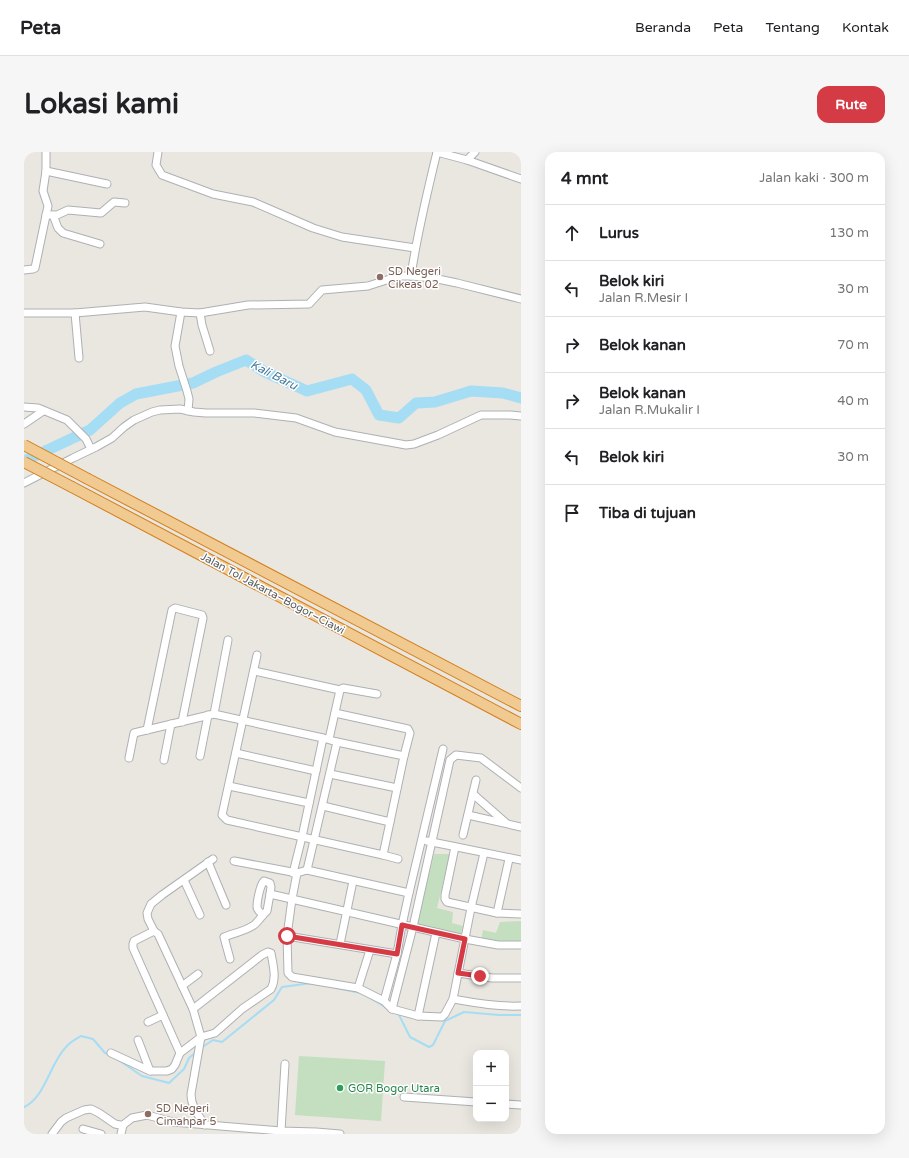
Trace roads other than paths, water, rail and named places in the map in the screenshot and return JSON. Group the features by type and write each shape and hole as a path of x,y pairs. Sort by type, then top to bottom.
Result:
{"highway":[{"name":"Jalan Tol Jakarta–Bogor–Ciawi","path":"24,445 521,706"},
{"name":"Jalan Tol Jakarta–Bogor–Ciawi","path":"24,462 521,724"},
{"path":"399,659 406,645"}],"street":[{"path":"46,152 46,170 43,191 50,215 58,228 64,233 100,244"},
{"path":"158,152 156,165 162,175 191,186 213,194 253,202 313,228 342,237 415,248"},
{"path":"411,276 415,248 437,152 467,160 521,179"},
{"path":"467,160 474,152"},
{"path":"46,170 107,184"},
{"path":"50,215 68,210 101,213 114,202 125,203"},
{"path":"24,270 35,268 50,215"},
{"path":"24,313 75,313 145,307 200,313 248,305 309,304 322,290 368,286 399,276 434,278 521,299"},
{"path":"181,312 175,346 179,366 187,391 188,411"},
{"path":"75,313 79,358"},
{"path":"200,313 210,351"},
{"path":"24,406 38,408 67,420 86,439 91,449"},
{"path":"24,483 96,447 112,438 134,420 152,412 180,409 206,413 254,413 296,418 335,432 406,445 414,444 438,435 481,415 521,416"},
{"path":"24,424 43,411"},
{"path":"147,730 172,610 175,608 202,615 204,618 182,722"},
{"path":"200,756 228,640"},
{"path":"257,654 222,815 227,820 398,859"},
{"path":"254,671 340,690 343,688 377,694"},
{"path":"308,870 330,774 330,740 340,690"},
{"path":"335,713 408,729 410,733 383,855"},
{"path":"129,758 134,733 211,714 404,756"},
{"path":"164,760 171,724"},
{"path":"330,740 316,770 295,873 287,936 288,973 292,978 358,988 384,1001 392,1009 418,1016 442,1017 453,999 471,908 484,853"},
{"path":"384,1001 397,954 409,893 443,748"},
{"path":"236,753 316,770"},
{"path":"392,1009 413,927 448,763 452,757 456,755 481,758 521,788"},
{"path":"330,774 397,788"},
{"path":"463,835 476,780"},
{"path":"229,786 309,803"},
{"path":"473,794 506,824"},
{"path":"323,806 390,822"},
{"path":"468,815 521,827"},
{"path":"422,840 509,859 521,860"},
{"path":"455,847 445,899 447,902 497,913 521,914"},
{"path":"497,913 509,859"},
{"path":"205,1125 196,1113 191,1099 201,1037 192,1009 182,986 158,934 154,931 147,913 149,906 162,895 210,861 226,905"},
{"path":"234,861 295,873 308,870 409,893"},
{"path":"184,880 200,915"},
{"path":"230,958 224,937 253,926 267,911 271,887 270,883 264,881 261,884 257,907 258,911 263,914"},
{"path":"340,944 353,881"},
{"path":"270,894 465,939 498,945 521,945"},
{"path":"154,931 134,941 133,946 180,1053"},
{"path":"418,1016 436,933"},
{"path":"287,936 397,954"},
{"path":"358,988 370,950"},
{"path":"111,1053 150,1071 164,1072 169,1070 175,1065 180,1053 201,1037 215,1033 242,1009 271,989 275,979 271,953 268,952 262,956 192,1009"},
{"path":"458,973 492,978 521,978"},
{"path":"182,986 198,974"},
{"path":"453,999 500,1006 521,1006"},
{"path":"148,1022 163,1015"},
{"path":"138,1040 150,1071"},
{"path":"281,1131 285,1064"},
{"path":"404,1097 473,1102"},
{"path":"509,1104 521,1105"},
{"path":"55,1133 61,1122 66,1118 84,1110 91,1109 115,1124 123,1125"},
{"path":"121,1134 123,1125 132,1118 147,1115 173,1122 281,1131 340,1134"},
{"path":"83,1129 97,1133"}],"waterway":[{"name":"Kali Baru","path":"24,461 90,430 120,403 136,394 193,383 246,360 265,372 307,391 352,379 366,390 379,415 399,418 416,403 435,402 471,391 503,393 521,398"},
{"path":"201,1048 213,1040 222,1042 274,1000 282,987 312,983"},
{"path":"336,988 361,993"},
{"path":"365,995 387,1008"},
{"path":"394,1012 399,1015 410,1037 429,1047 433,1045 445,1021 464,1012 521,1015"},
{"path":"24,1107 37,1096 60,1054 75,1039 81,1036 93,1039 105,1053 108,1054"},
{"path":"117,1059 142,1076 169,1083 184,1069 189,1058 196,1052"}],"place":[{"name":"SD Negeri Cikeas 02","path":"380,277"},
{"name":"GOR Bogor Utara","path":"340,1088"},
{"name":"SD Negeri Cimahpar 5","path":"148,1114"}]}
